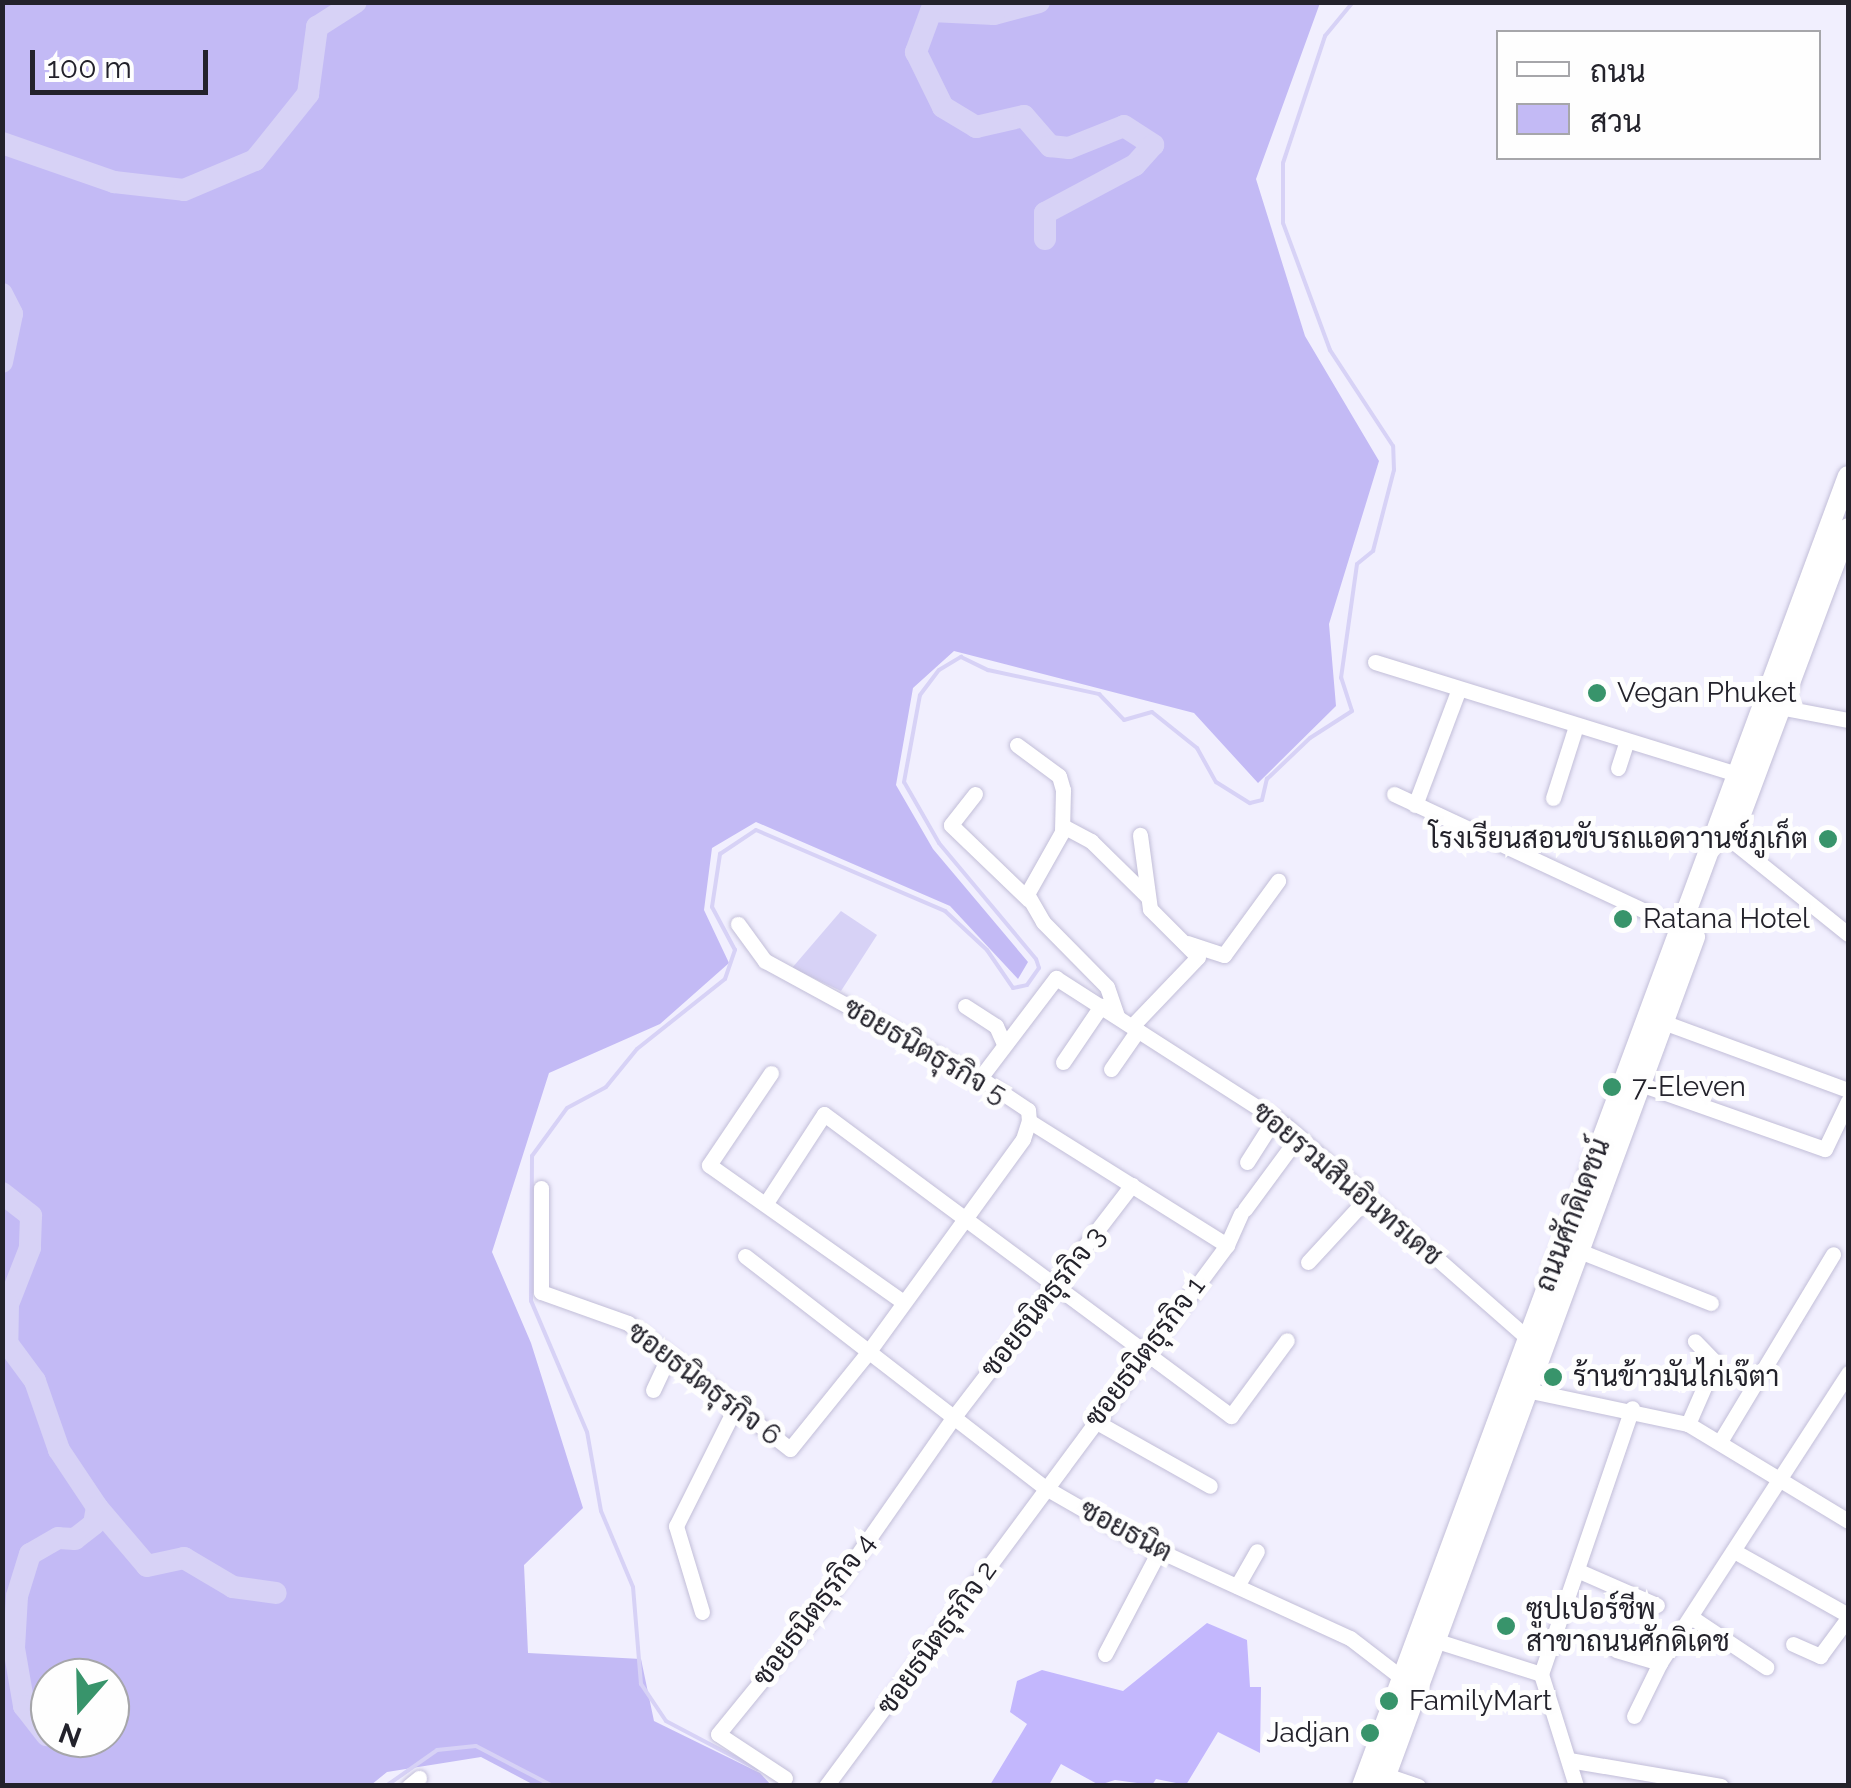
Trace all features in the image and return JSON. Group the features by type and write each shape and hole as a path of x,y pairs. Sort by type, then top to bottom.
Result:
{"main road":[{"name":"ถนนศักดิเดชน์","path":"1362,1786 1526,1338 1683,929 1731,840 1848,476"},
{"name":"ถนนศักดิเดชน์","path":"1384,1780 1663,1022 1740,775 1775,706 1848,528"}],"street":[{"path":"1375,662 1575,729 1740,775"},
{"path":"1415,805 1458,691"},
{"path":"1775,706 1848,720"},
{"path":"1553,798 1575,729"},
{"path":"1618,768 1626,743"},
{"path":"1017,746 1058,776 1063,826 1029,889 1030,900"},
{"path":"975,794 951,826 1086,959 1107,987 1117,1016"},
{"path":"1394,794 1683,929"},
{"path":"1063,826 1091,841 1148,897"},
{"path":"1111,1070 1135,1028 1196,960 1187,942 1150,909 1140,835"},
{"path":"1731,840 1848,934"},
{"path":"1187,942 1224,955 1278,881"},
{"name":"ซอยธนิตธุรกิจ 5","path":"738,924 764,962 980,1078 1028,1110 1023,1139 869,1351"},
{"name":"ซอยรวมสินอินทรเดช","path":"1004,1044 1056,978 1275,1118 1526,1338"},
{"path":"965,1006 996,1026 1004,1044 980,1078"},
{"path":"1063,1062 1101,1006"},
{"path":"1663,1022 1848,1090"},
{"path":"771,1073 708,1165 902,1302"},
{"path":"1640,1084 1825,1149 1848,1102"},
{"path":"766,1203 824,1114 1231,1416 1287,1340"},
{"path":"1247,1162 1275,1118"},
{"path":"1029,1121 1227,1244"},
{"name":"ซอยธนิตธุรกิจ 1","path":"1044,1487 1227,1244 1243,1211 1298,1136"},
{"name":"ซอยธนิตธุรกิจ 3","path":"953,1418 1132,1186"},
{"name":"ซอยธนิตธุรกิจ 6","path":"540,1188 541,1292 628,1323 790,1449 869,1351"},
{"path":"1308,1262 1367,1198"},
{"path":"1577,1250 1710,1303"},
{"path":"1721,1440 1833,1254"},
{"name":"ซอยธนิต","path":"745,1256 1044,1487 1159,1551 1350,1638 1402,1678"},
{"path":"1688,1424 1715,1362 1695,1341"},
{"path":"653,1390 669,1355"},
{"path":"1634,1716 1660,1664 1694,1619 1778,1476 1848,1373"},
{"path":"1526,1390 1632,1408 1688,1424 1846,1515"},
{"path":"702,1612 676,1526 736,1406"},
{"path":"1576,1786 1541,1674 1632,1408"},
{"name":"ซอยธนิตธุรกิจ 4","path":"785,1778 718,1734 819,1610 953,1418"},
{"path":"1093,1420 1210,1486"},
{"name":"ซอยธนิตธุรกิจ 2","path":"826,1786 1044,1487"},
{"path":"1105,1654 1159,1551"},
{"path":"1734,1551 1848,1617 1820,1656 1794,1644"},
{"path":"1236,1586 1256,1552"},
{"path":"1579,1571 1658,1606"},
{"path":"1694,1619 1766,1667"},
{"path":"1434,1640 1541,1674"},
{"path":"1616,1650 1660,1664"},
{"path":"1569,1760 1721,1786"},
{"path":"1384,1780 1418,1786"}],"green space":[{"path":"3,2 1320,3 1256,179 1305,336 1379,461 1329,624 1336,706 1258,783 1194,713 954,651 913,688 896,785 933,849 1028,962 1018,979 950,906 756,822 712,848 704,910 729,963 660,1024 549,1073 492,1252 531,1343 583,1508 524,1565 528,1653 641,1659 654,1721 760,1773 771,1785 534,1785 481,1757 387,1772 371,1785 3,1785"}],"shaded area":[{"path":"841,911 877,935 841,991 792,968"},
{"path":"1207,1623 1247,1640 1250,1687 1261,1687 1260,1753 1218,1732 1186,1785 1156,1779 1152,1785 1115,1780 1099,1785 1061,1764 1049,1785 990,1785 1027,1724 1010,1712 1017,1681 1042,1670 1123,1691"}],"waterway":[{"path":"2,143 114,182 184,190 255,160 308,94 317,27 356,2"},
{"path":"1039,2 994,14 931,11 916,52 943,107 976,127 1024,116 1050,146 1069,148 1124,126 1153,145 1135,165 1045,213 1045,239"},
{"path":"757,1769 666,1721 641,1684 633,1587 601,1511 587,1432 531,1301 532,1156 567,1108 606,1087 637,1049 725,979 735,950 712,907 720,854 756,830 945,911 987,950 1013,988 1027,985 1039,968 1036,959 939,843 904,782 920,695 939,670 961,657 988,670 1099,694 1124,720 1152,712 1197,748 1216,782 1250,803 1262,800 1267,779 1310,738 1352,711 1341,678 1357,564 1373,551 1394,470 1393,446 1330,350 1283,223 1283,163 1325,36 1353,2"},
{"path":"2,294 12,314 2,362"},
{"path":"2,1193 31,1216 30,1248 8,1304 7,1343 35,1381 59,1450 97,1507 94,1524 75,1539 58,1538 30,1554 17,1596 14,1648 24,1706 30,1714"},
{"path":"97,1507 147,1566 184,1558 233,1587 276,1593"},
{"path":"386,1786 437,1750 476,1746 553,1786"}],"place":[{"name":"Vegan Phuket","path":"1597,693"},
{"name":"โรงเรียนสอนขับรถแอดวานซ์ภูเก็ต","path":"1828,839"},
{"name":"Ratana Hotel","path":"1623,919"},
{"name":"7-Eleven","path":"1612,1087"},
{"name":"ร้านข้าวมันไก่เจ๊ตา","path":"1553,1377"},
{"name":"ซูปเปอร์ชีพ สาขาถนนศักดิเดช","path":"1506,1626"},
{"name":"FamilyMart","path":"1389,1701"},
{"name":"Jadjan","path":"1370,1733"}]}
